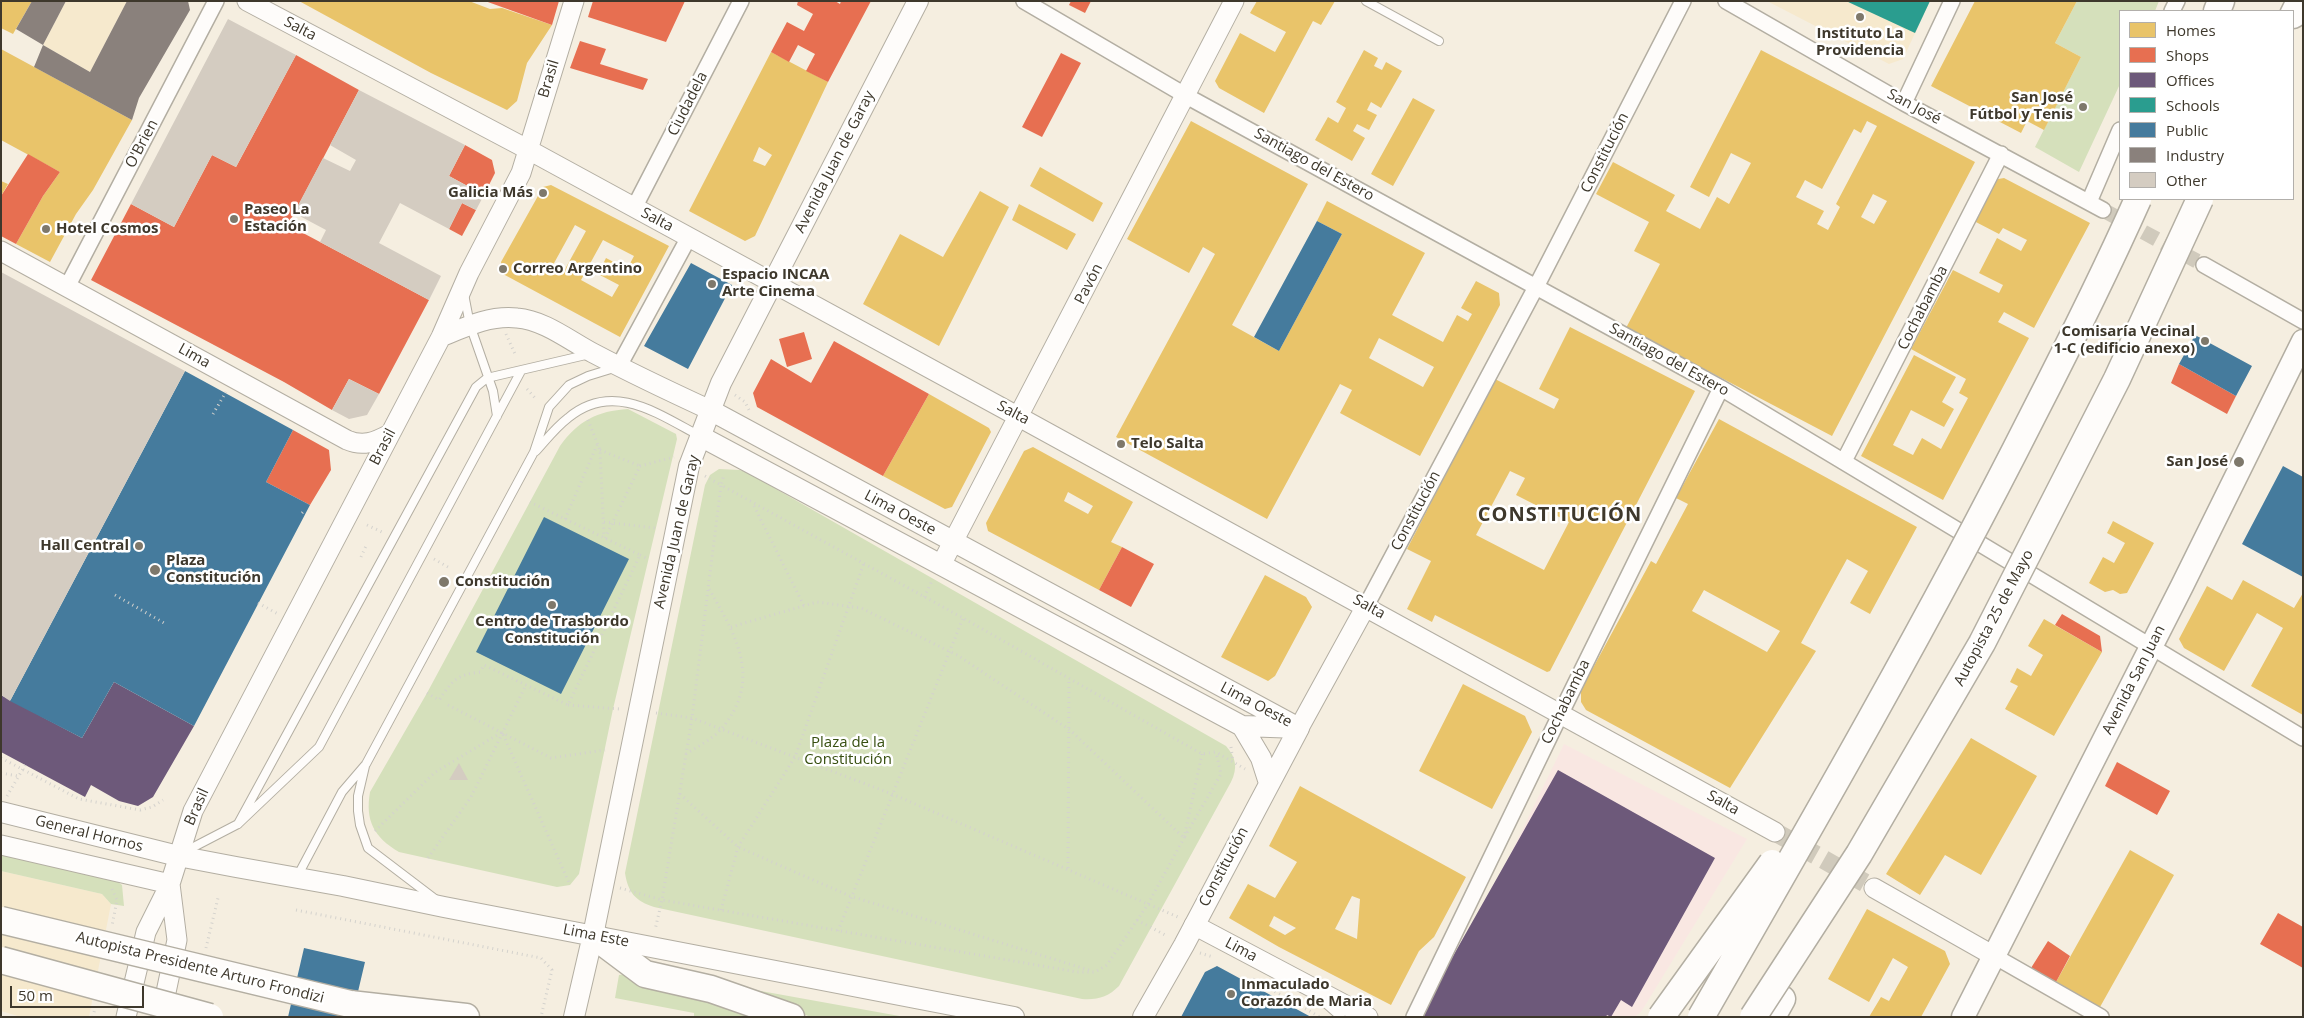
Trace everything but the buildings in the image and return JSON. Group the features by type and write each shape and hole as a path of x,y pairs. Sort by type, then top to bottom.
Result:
{"highway":[{"path":"2294,13 2300,1"},
{"path":"1701,1017 1864,732 1975,532 2076,331 2138,200"},
{"name":"Autopista 25 de Mayo","path":"1752,1017 1859,854 1982,643 2121,371 2200,200"},
{"path":"1661,1017 1864,732"},
{"path":"1777,1011 1859,854"},
{"name":"Autopista Presidente Arturo Frondizi","path":"1,920 398,1017"},
{"path":"593,935 645,974 711,988 791,1017"},
{"path":"1,960 210,1017"},
{"path":"350,1004 466,1017"}],"main road":[{"name":"Avenida Juan de Garay","path":"574,1017 604,884 689,466 721,383 918,1"},
{"name":"Avenida San Juan","path":"1963,1017 2151,647 2303,341"},
{"name":"Lima Oeste","path":"710,410 1299,728"},
{"name":"Lima Oeste","path":"700,436 1242,726 1299,728"},
{"name":"Lima Oeste","path":"1242,726 1260,758 1269,783"},
{"name":"Constitución","path":"1142,1017 1184,945 1299,728"},
{"name":"General Hornos","path":"3,806 178,856"},
{"name":"Lima Este","path":"178,856 1014,1017"}],"street":[{"name":"O'Brien","path":"67,287 216,1"},
{"name":"Salta","path":"248,1 689,237 1366,606 1775,832"},
{"name":"Brasil","path":"126,1017 146,932 170,884 193,811 441,337 463,287 521,173 574,1"},
{"name":"Ciudadela","path":"634,208 742,1"},
{"name":"Santiago del Estero","path":"1024,1 1186,95 1721,388 2303,738"},
{"name":"Pavón","path":"941,565 1234,1"},
{"name":"Constitución","path":"1299,728 1536,287 1683,1"},
{"name":"San José","path":"1726,1 1904,103 2103,210"},
{"path":"1904,103 1952,1"},
{"path":"2089,202 2119,132"},
{"name":"Cochabamba","path":"1844,461 2001,154"},
{"path":"619,366 689,237"},
{"name":"Lima","path":"1,251 354,443 369,443 390,434"},
{"path":"2204,265 2303,321"},
{"name":"Lima Oeste","path":"441,337 470,325 499,317 520,318 540,324 594,354 710,410"},
{"name":"Cochabamba","path":"1414,1017 1560,713 1721,388"},
{"name":"General Hornos","path":"1,846 170,884"},
{"name":"Brasil","path":"161,1017 177,940 170,884"},
{"path":"1874,888 2101,1017"},
{"name":"Lima","path":"1194,925 1368,1017"}],"lane":[{"path":"1366,1 1439,41"},
{"path":"463,287 470,325 493,391 497,416"},
{"path":"238,824 468,398 476,387 487,378 594,354"},
{"path":"297,878 342,792 366,764 534,452 549,407 557,396 575,382 619,366"},
{"path":"178,856 238,824 319,747 521,371"},
{"path":"534,452 568,417 583,407 599,402 621,400 644,407 700,436"},
{"path":"366,764 358,796 358,811 360,825 368,848 444,907"},
{"path":"1299,980 1341,1017"}],"path":[{"path":"504,332 515,354"},
{"path":"214,414 233,378"},
{"path":"527,390 537,400"},
{"path":"588,420 600,450 604,538"},
{"path":"565,519 598,444"},
{"path":"600,450 640,466 672,456"},
{"path":"604,538 640,466"},
{"path":"652,946 662,900 692,718 721,485 754,505 963,618 1202,754 1184,838"},
{"path":"530,502 648,559"},
{"path":"754,505 804,606"},
{"path":"604,522 655,528"},
{"path":"367,525 382,532"},
{"path":"361,556 366,546"},
{"path":"568,705 640,555"},
{"path":"434,559 448,567"},
{"path":"721,910 738,847 795,757 864,564"},
{"path":"686,754 721,729 736,707 743,688 742,657 731,627 708,587"},
{"path":"115,595 164,623"},
{"path":"731,627 818,602 862,608 949,651 1070,730 1184,838"},
{"path":"838,931 850,896 963,618"},
{"path":"427,693 439,700 453,680 463,674 480,672 484,665 568,705 639,710 692,718 892,794 1068,868 1194,925"},
{"path":"1068,868 1069,678"},
{"path":"428,858 471,797 526,684"},
{"path":"448,704 552,758 605,750"},
{"path":"375,831 434,773 502,732"},
{"path":"502,732 570,885"},
{"path":"604,884 662,900 1077,972 1096,972 1108,964 1148,904 1221,774 1216,752"},
{"path":"1,758 79,799 140,810 152,807 163,800"},
{"path":"3,806 26,762"},
{"path":"1,773 18,776"},
{"path":"680,794 738,847 850,896 1096,972"},
{"path":"109,887 114,891 117,900 110,933"},
{"path":"296,910 541,958 552,970 541,1017"},
{"path":"1137,920 1204,955 1215,957"},
{"path":"1247,976 1320,1017"},
{"path":"93,1017 95,1007"}],"shaded area":[{"path":"66,1 127,1 90,72 43,45"},
{"name":"Instituto La Providencia","path":"1767,1 1930,1 1903,59 1889,64"},
{"path":"1564,744 1747,839 1641,1012 1634,1017 1431,1017"},
{"path":"1,871 102,894 111,904 89,1017 21,1017 1,1011"}],"green space":[{"name":"San José Fútbol y Tenis","path":"2077,1 2159,1 2155,10 2119,10 2119,86 2079,172 2035,147 2081,57 2055,43"},
{"path":"628,409 676,434 677,439 613,709 579,874 570,885 557,887 399,852 383,840 373,827 369,812 370,792 427,693 560,446 574,430 589,419 607,412"},
{"name":"Plaza de la Constitución","path":"719,469 740,470 748,473 1226,746 1235,763 1235,772 1231,782 1119,986 1115,990 1102,997 1082,999 654,907 637,899 630,891 625,873 705,485 710,475"},
{"path":"1,855 115,880 122,885 124,906 111,904 102,894 1,871"},
{"path":"633,973 778,1017 694,1017 694,1013 615,998 619,975"},
{"path":"722,984 905,1017 811,1017"}],"tunnel":[{"path":"2103,210 2204,265"},
{"path":"1775,832 1874,888"}],"place":[{"name":"Instituto La Providencia","path":"1860,17"},
{"name":"San José Fútbol y Tenis","path":"2083,107"},
{"name":"Galicia Más","path":"543,193"},
{"name":"Paseo La Estación","path":"234,219"},
{"name":"Hotel Cosmos","path":"46,229"},
{"name":"Correo Argentino","path":"503,269"},
{"name":"Espacio INCAA Arte Cinema","path":"712,284"},
{"name":"Comisaría Vecinal 1-C (edificio anexo)","path":"2205,341"},
{"name":"Telo Salta","path":"1121,444"},
{"name":"San José","path":"2239,462"},
{"name":"Hall Central","path":"139,546"},
{"name":"Plaza Constitución","path":"155,570"},
{"name":"Constitución","path":"444,582"},
{"name":"Centro de Trasbordo Constitución","path":"552,605"},
{"name":"Inmaculado Corazón de Maria","path":"1231,994"}],"district":[{"name":"CONSTITUCIÓN","path":"1560,515"}]}
